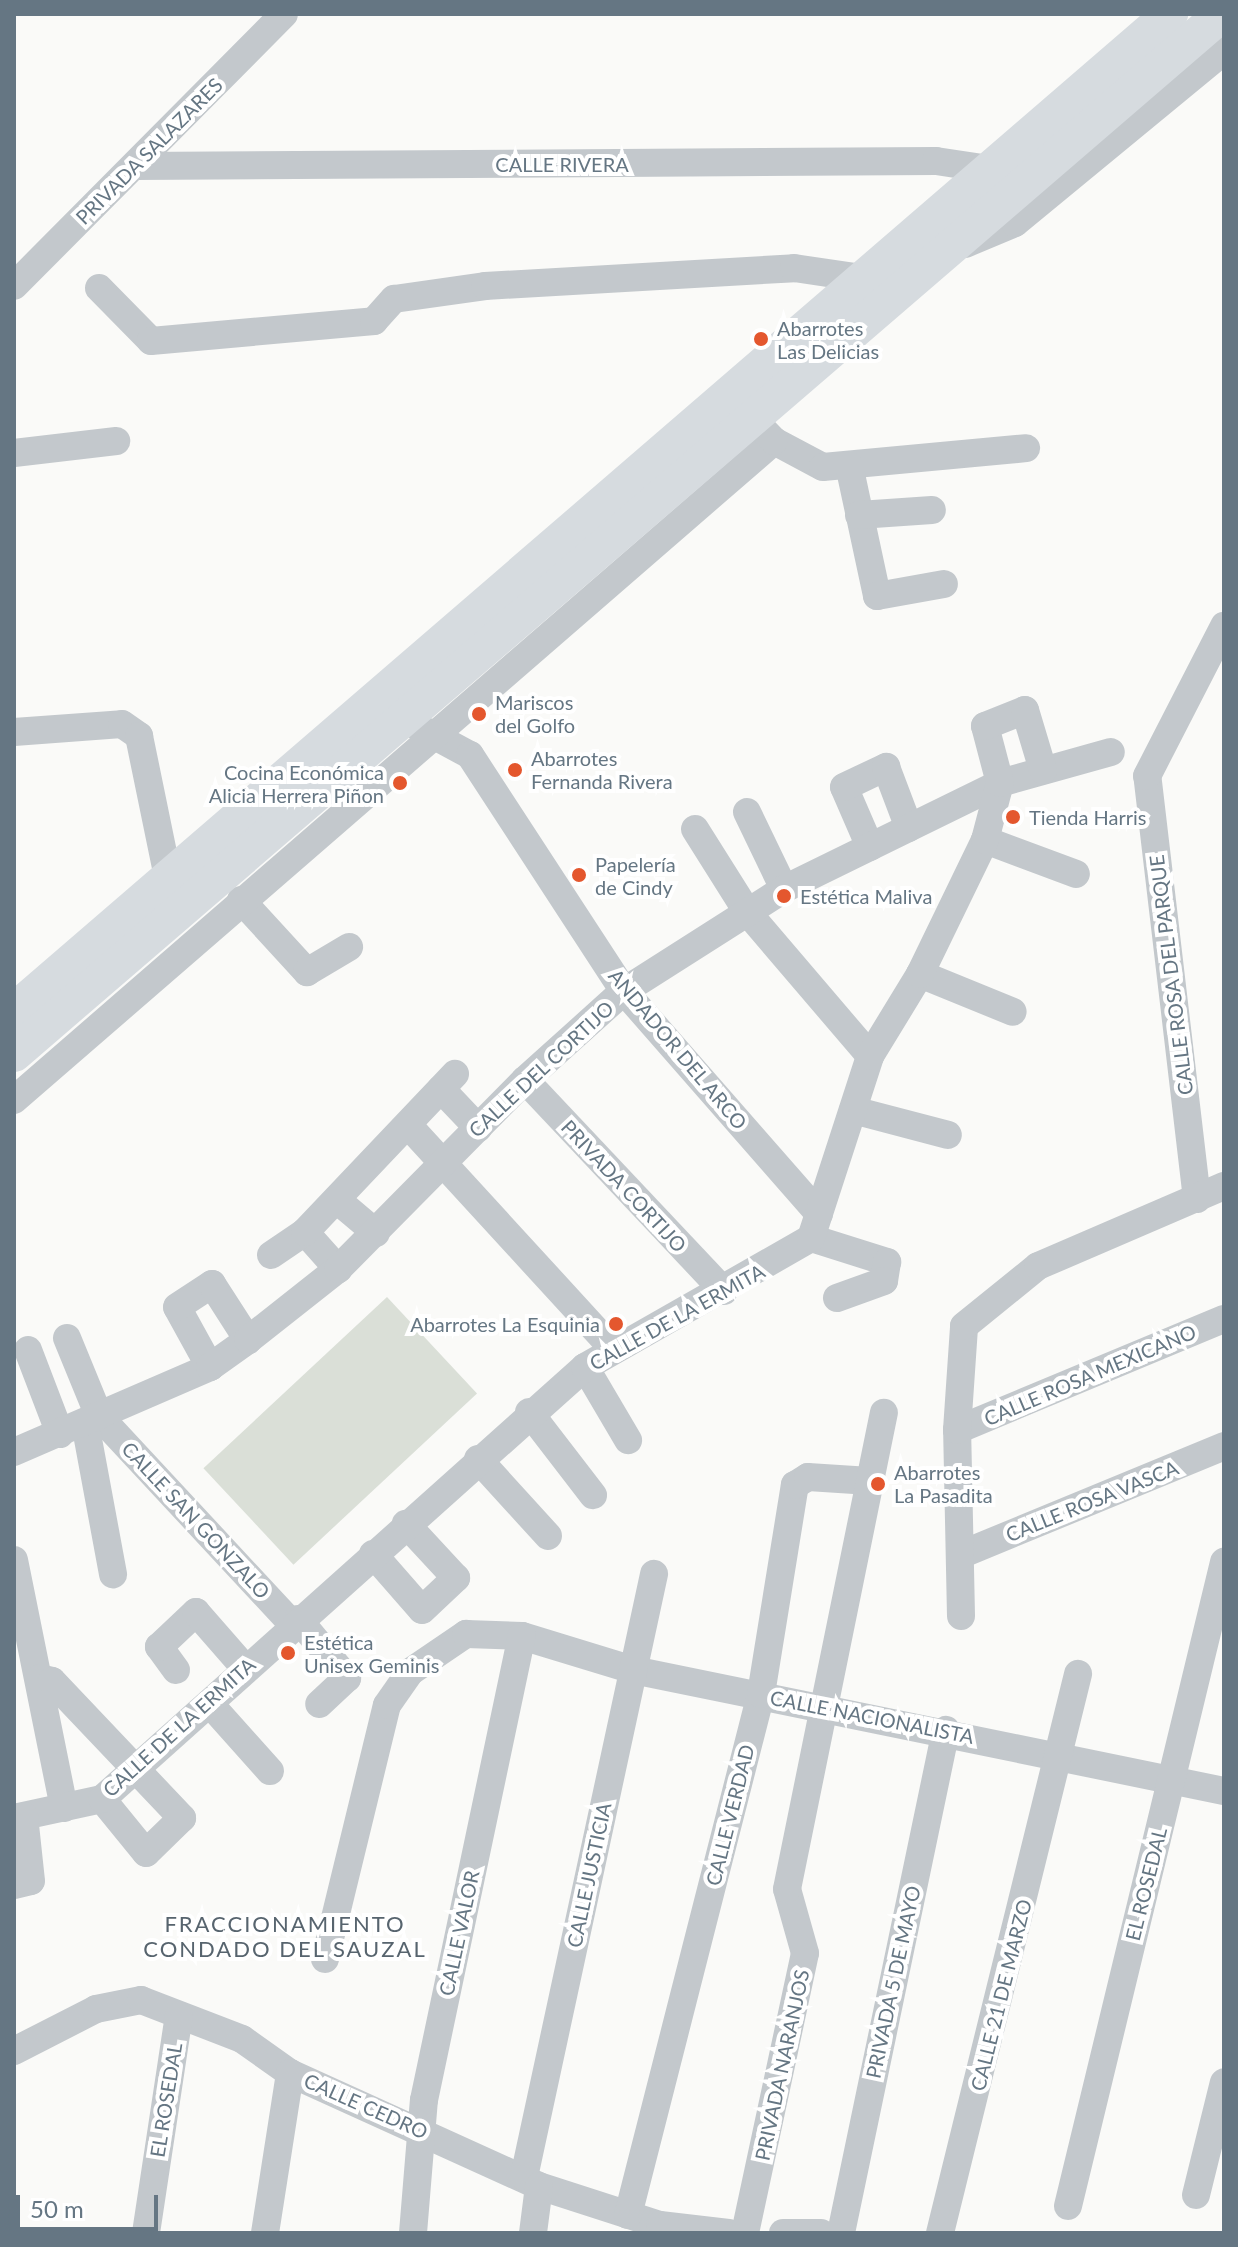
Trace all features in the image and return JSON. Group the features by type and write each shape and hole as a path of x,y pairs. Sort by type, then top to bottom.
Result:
{"main road":[{"path":"14,1054 144,963 196,896 477,609 1170,14"},
{"path":"14,1011 196,896 500,637 621,554 764,430 946,252 1222,14"},
{"path":"729,393 764,430"},
{"path":"477,609 500,637"}],"street":[{"name":"PRIVADA SALAZARES","path":"14,286 284,14"},
{"path":"946,252 1015,223 1224,51"},
{"name":"CALLE RIVERA","path":"135,166 936,161 989,169"},
{"path":"99,288 151,341 374,321 394,299 485,286 794,268 862,278"},
{"path":"764,430 823,467 1026,448"},
{"path":"14,453 116,441"},
{"path":"849,465 877,596 944,584"},
{"path":"859,515 932,510"},
{"path":"241,900 464,707 621,554"},
{"name":"CALLE ROSA DEL PARQUE","path":"1197,1199 1147,776 1224,626"},
{"path":"464,707 500,637"},
{"name":"ANDADOR DEL ARCO","path":"464,707 470,755"},
{"path":"837,1298 884,1281 887,1262 815,1226 870,1056 920,974 985,840 1000,783 985,726 1025,710 1043,770"},
{"path":"14,732 122,724 139,736 196,896 241,900 307,972 349,947"},
{"name":"ANDADOR DEL ARCO","path":"397,724 435,731 470,755 624,991 815,1226"},
{"name":"CALLE DEL CORTIJO","path":"14,1452 210,1367 248,1340 338,1269 525,1080 624,991 784,889 1000,783 1111,752"},
{"path":"870,847 844,787 886,767 909,828"},
{"path":"747,812 784,889"},
{"path":"695,829 748,913 870,1056"},
{"path":"985,840 1076,874"},
{"path":"14,1100 144,963"},
{"path":"920,974 1013,1012"},
{"name":"PRIVADA CORTIJO","path":"525,1080 724,1291"},
{"path":"271,1255 305,1232 448,1082 478,1128"},
{"path":"853,1110 948,1135"},
{"path":"408,1125 445,1160 613,1349"},
{"path":"961,1616 957,1430 964,1326 1038,1266 1224,1186"},
{"path":"337,1200 376,1233"},
{"name":"CALLE DE LA ERMITA","path":"19,1817 102,1799 529,1412 585,1367 724,1291 815,1226"},
{"path":"305,1232 338,1269"},
{"path":"210,1367 177,1307 212,1284 248,1340"},
{"name":"CALLE ROSA MEXICANO","path":"957,1430 1224,1319"},
{"path":"67,1338 78,1368 82,1424 113,1574"},
{"path":"28,1350 42,1385 82,1424"},
{"path":"585,1367 628,1440"},
{"path":"42,1385 78,1368"},
{"path":"529,1412 593,1495"},
{"name":"PRIVADA NARANJOS","path":"745,2233 799,2000 805,1953 787,1889 827,1710 884,1413"},
{"name":"CALLE SAN GONZALO","path":"82,1424 295,1621 347,1678 319,1704"},
{"name":"CALLE ROSA VASCA","path":"960,1555 1224,1446"},
{"path":"478,1459 548,1536"},
{"name":"CALLE VERDAD","path":"628,2215 761,1694 795,1485 808,1477 870,1481"},
{"path":"373,1554 422,1610 456,1578 406,1524"},
{"path":"14,1560 64,1808"},
{"name":"EL ROSEDAL","path":"1068,2206 1224,1562"},
{"name":"CALLE JUSTICIA","path":"533,2233 531,2182 654,1574"},
{"path":"176,1670 159,1647 196,1612 245,1668"},
{"name":"CALLE NACIONALISTA","path":"325,1959 387,1705 410,1672 445,1643 488,1630 522,1636 633,1670 827,1710 946,1730 1062,1758 1224,1791"},
{"name":"CALLE VALOR","path":"413,2233 424,2131 424,2100 522,1636"},
{"name":"CALLE 21 DE MARZO","path":"940,2233 1062,1758 1078,1674"},
{"path":"40,1678 52,1681 134,1771 182,1818 146,1853 102,1799"},
{"path":"210,1704 270,1771"},
{"path":"54,1752 91,1724"},
{"name":"PRIVADA 5 DE MAYO","path":"841,2233 946,1730"},
{"path":"14,1885 31,1881 19,1817"},
{"name":"CALLE CEDRO","path":"14,2051 117,2002 141,2000 242,2039 290,2073 531,2182 628,2215 659,2229 729,2233"},
{"name":"EL ROSEDAL","path":"146,2233 179,2015"},
{"path":"265,2233 290,2073"},
{"path":"1196,2195 1224,2082"},
{"path":"783,2233 821,2233"}],"shaded area":[{"path":"387,1297 477,1394 293,1565 203,1468"}],"place":[{"name":"Abarrotes Las Delicias","path":"761,339"},
{"name":"Mariscos del Golfo","path":"479,714"},
{"name":"Abarrotes Fernanda Rivera","path":"515,770"},
{"name":"Cocina Económica Alicia Herrera Piñon","path":"400,783"},
{"name":"Tienda Harris","path":"1013,817"},
{"name":"Papelería de Cindy","path":"579,875"},
{"name":"Estética Maliva","path":"784,896"},
{"name":"Abarrotes La Esquinia","path":"616,1324"},
{"name":"Abarrotes La Pasadita","path":"878,1484"},
{"name":"Estética Unisex Geminis","path":"288,1653"}],"district":[{"name":"FRACCIONAMIENTO CONDADO DEL SAUZAL","path":"285,1936"}]}
